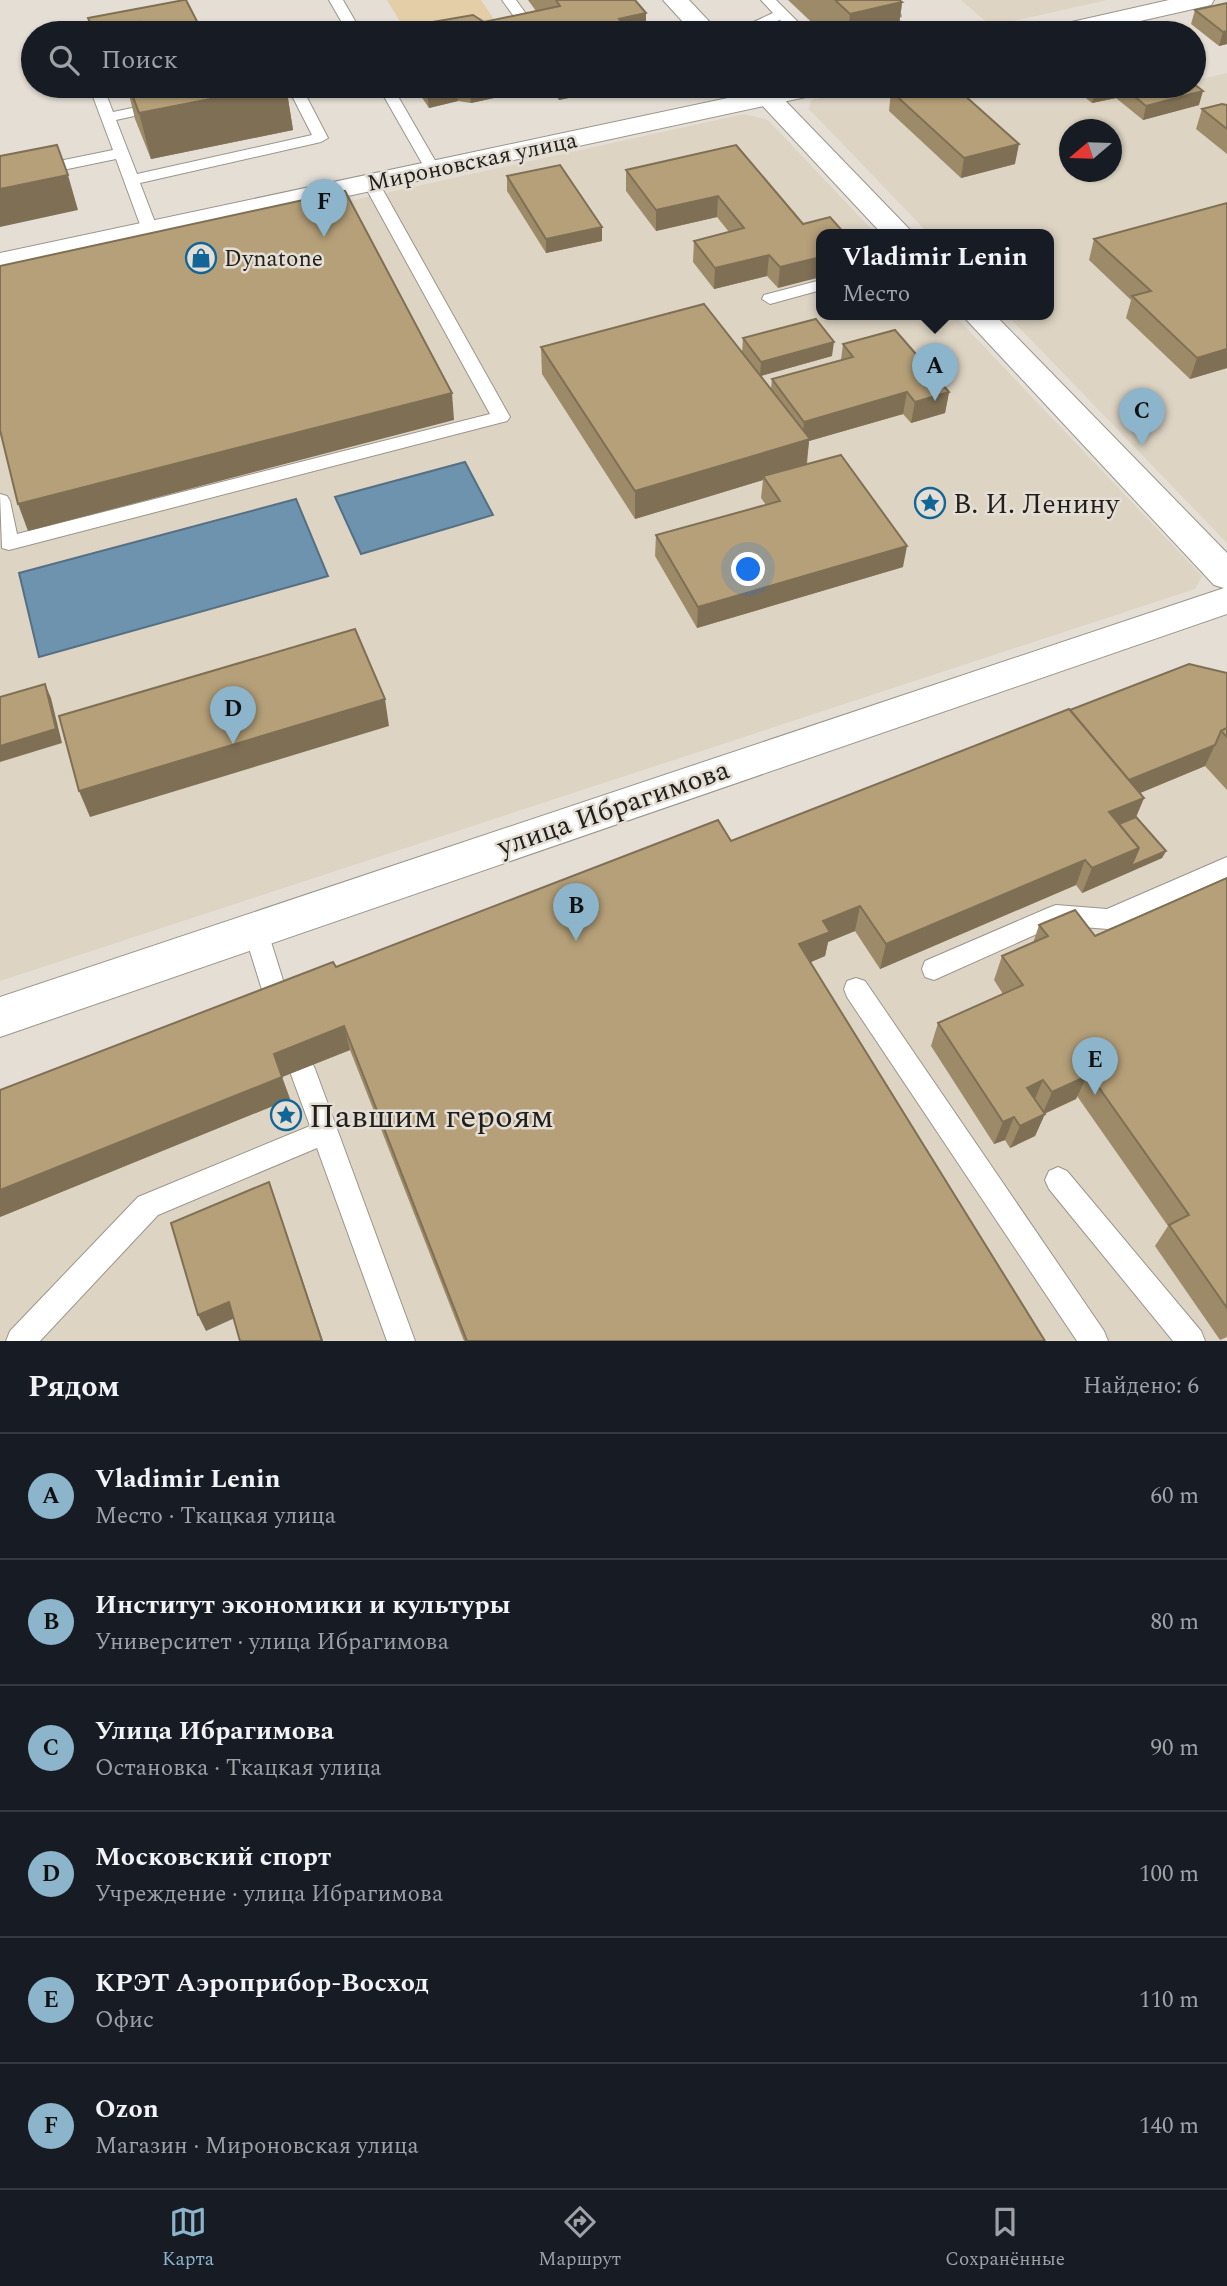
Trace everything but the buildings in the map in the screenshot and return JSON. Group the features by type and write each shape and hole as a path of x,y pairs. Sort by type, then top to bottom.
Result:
{"street":[{"path":"675,0 695,21"},
{"path":"1108,21 1202,0"},
{"name":"Мироновская улица","path":"0,262 371,183 737,98"},
{"path":"769,98 894,229"},
{"path":"982,320 1227,576"},
{"name":"улица Ибрагимова","path":"0,1017 1227,600"}],"lane":[{"path":"336,0 348,21"},
{"path":"509,0 524,21"},
{"path":"768,0 790,21"},
{"path":"764,21 782,13"},
{"path":"101,98 150,230"},
{"path":"131,180 321,138 300,98"},
{"path":"392,98 432,169"},
{"path":"108,117 172,104"},
{"path":"0,178 121,153"},
{"path":"0,501 9,543 501,417 371,183"},
{"path":"770,299 816,286"},
{"path":"934,969 1056,915 1108,919 1227,867"},
{"path":"255,929 280,1009"},
{"path":"856,989 1094,1341"},
{"path":"302,1069 401,1341"},
{"path":"20,1341 148,1206 325,1132"},
{"path":"1058,1180 1191,1341"}],"path":[{"path":"899,0 900,21"}],"shaded area":[{"path":"387,0 481,0 495,21 400,21"},
{"path":"961,0 1107,0 1013,21 985,21"},
{"path":"1227,73 1227,543 1012,320 1054,320 1054,229 924,229 809,109 811,100 820,98 1206,98 1206,78"},
{"path":"744,114 768,120 871,229 816,229 816,320 959,320 1202,576 1195,589 0,981 0,278"},
{"path":"1227,757 1227,1341 0,1341 0,1118 819,946 855,931 880,968 1076,885 1082,893 1116,803"}],"water":[{"path":"465,462 493,515 361,554 335,497"},
{"path":"296,499 328,576 39,657 19,573"}],"place":[{"name":"Ozon","path":"324,237"},
{"name":"Dynatone","path":"201,258"},
{"name":"Vladimir Lenin","path":"935,401"},
{"name":"Улица Ибрагимова","path":"1142,446"},
{"name":"В. И. Ленину","path":"930,503"},
{"name":"Московский спорт","path":"233,744"},
{"name":"Институт экономики и культуры","path":"576,941"},
{"name":"КРЭТ Аэроприбор-Восход","path":"1095,1095"},
{"name":"Павшим героям","path":"286,1115"}]}
